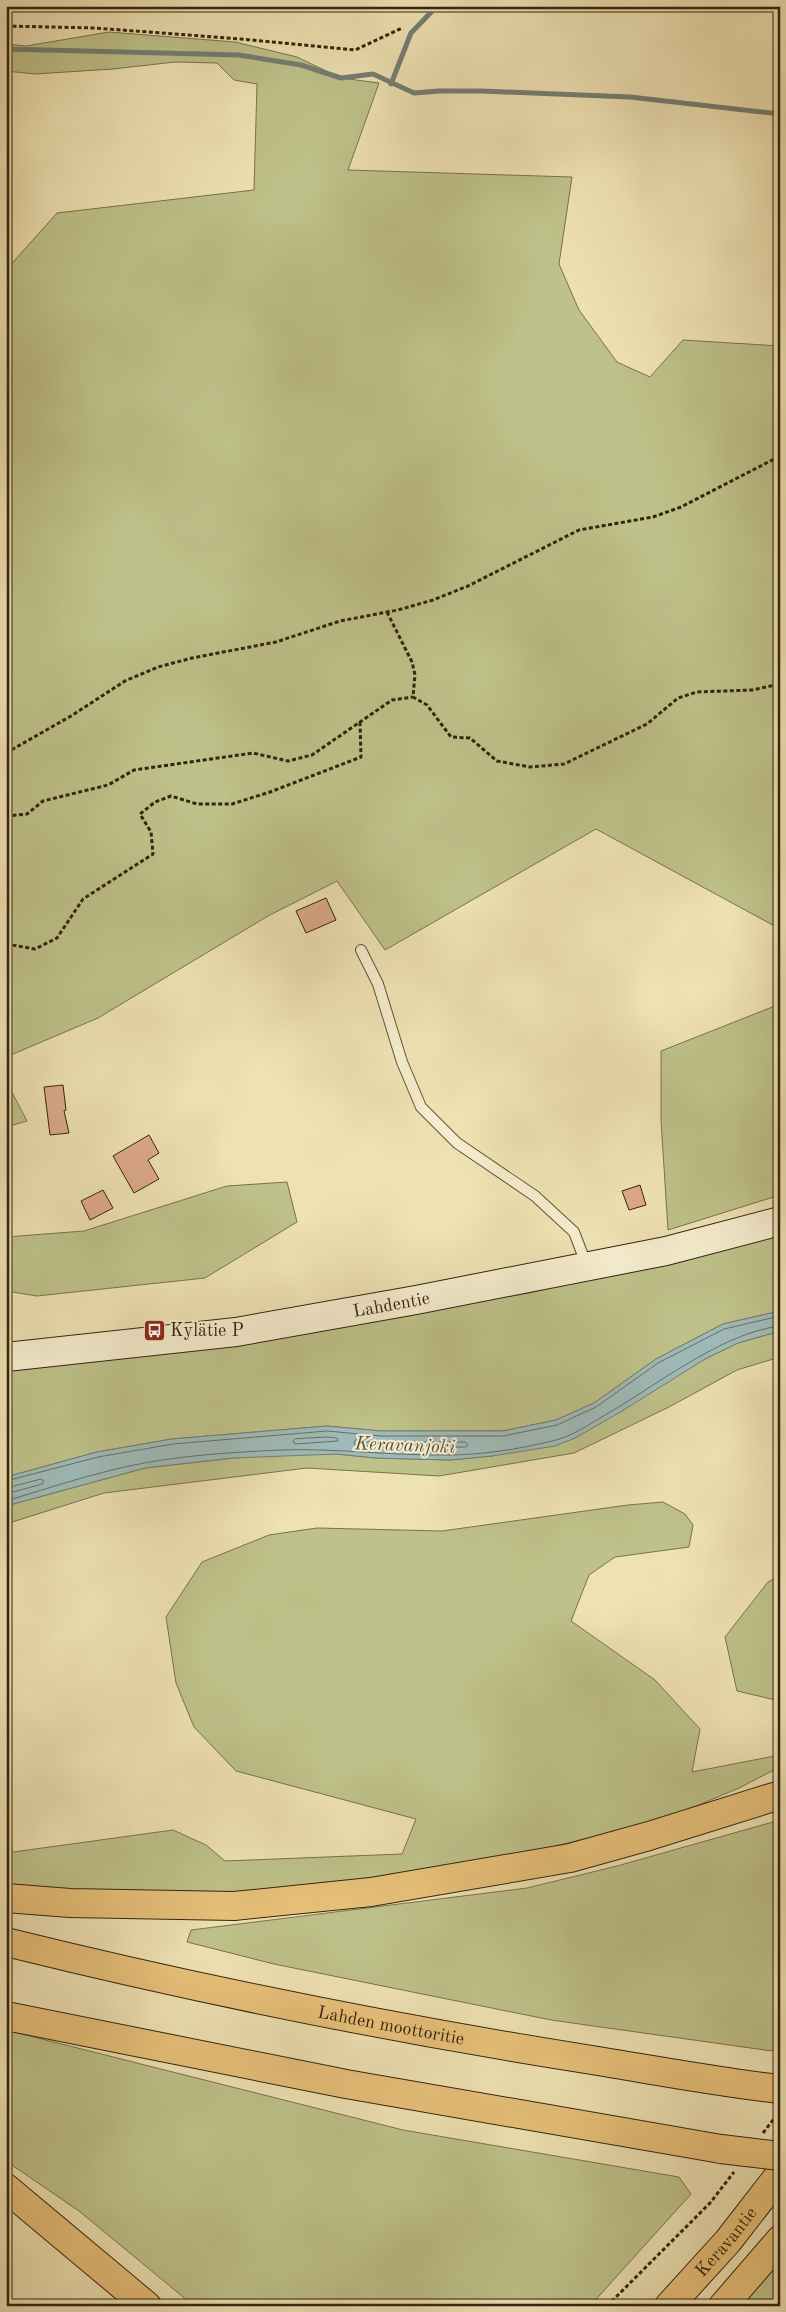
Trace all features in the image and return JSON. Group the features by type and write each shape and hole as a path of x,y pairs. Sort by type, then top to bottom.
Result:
{"main road":[{"name":"Lahdentie","path":"6,1357 236,1332 588,1267 666,1251 777,1222"},
{"path":"6,1898 70,1904 234,1906 370,1892 570,1858 649,1836 780,1795"},
{"name":"Lahden moottoritie","path":"6,1942 106,1967 366,2022 477,2042 772,2088"},
{"path":"6,2016 346,2084 730,2157 780,2156"},
{"name":"Keravantie","path":"669,2306 728,2241 780,2174"},
{"path":"6,2188 147,2306"},
{"path":"723,2306 780,2240"}],"lane":[{"path":"361,950 378,984 402,1062 421,1107 457,1143 535,1196 574,1232 588,1267"}],"path":[{"path":"6,26 104,29 241,38 355,50 402,28"},
{"path":"6,753 71,716 125,681 158,667 192,658 276,642 340,621 387,612 433,600 468,586 579,530 653,517 680,508 780,456"},
{"path":"387,612 412,662 415,675 413,698"},
{"path":"6,816 27,814 42,801 108,785 134,770 253,753 288,761 312,755 392,700 413,698 427,705 451,737 470,738 497,761 530,767 564,764 647,724 678,698 697,692 752,690 780,684"},
{"path":"6,944 35,949 57,938 83,899 153,854 151,832 140,814 155,802 171,796 197,804 232,804 270,792 361,757 360,722"},
{"path":"762,2134 780,2112"},
{"path":"607,2306 710,2203 730,2157"},
{"path":"6,2298 16,2306"}],"green space":[{"path":"109,32 235,42 297,57 341,78 379,83 348,170 572,177 559,264 579,310 617,362 650,377 683,340 780,346 780,929 596,829 385,950 337,881 268,916 98,1018 6,1057 6,270 57,213 254,190 257,84 234,80 217,63 175,62 113,69 35,74 6,71 6,44 26,46"},
{"path":"780,1004 780,1195 668,1230 661,1120 661,1051"},
{"path":"6,1081 27,1121 6,1127"},
{"path":"287,1182 297,1222 205,1278 37,1296 6,1291 6,1237 84,1231 227,1186"},
{"path":"780,1232 780,1311 723,1324 656,1359 594,1403 556,1420 503,1431 381,1431 327,1426 172,1439 97,1452 6,1477 6,1369 202,1348 534,1292"},
{"path":"780,1331 780,1357 737,1370 669,1407 574,1453 439,1476 307,1468 104,1493 6,1524 6,1506 145,1468 233,1458 282,1455 337,1454 375,1458 450,1460 492,1456 575,1438 705,1359 738,1343"},
{"path":"663,1502 685,1514 693,1525 689,1547 615,1557 589,1575 571,1621 655,1680 700,1729 692,1772 780,1755 780,1767 739,1788 663,1820 526,1853 382,1879 235,1893 6,1890 6,1853 173,1830 206,1845 225,1861 402,1854 416,1819 236,1771 194,1727 176,1683 166,1617 202,1562 269,1535 317,1528 442,1531 628,1505"},
{"path":"780,1576 780,1701 737,1691 725,1637 768,1582"},
{"path":"780,1820 780,2044 772,2051 551,2020 274,1964 187,1942 191,1930 527,1888 617,1866"},
{"path":"6,2030 403,2130 679,2177 691,2194 590,2306 194,2306 79,2211 6,2161"},
{"path":"780,2260 780,2306 741,2306"}],"water":[{"name":"Keravanjoki","path":"780,1311 780,1331 738,1343 705,1359 622,1411 575,1438 555,1446 492,1456 450,1460 375,1458 337,1454 233,1458 145,1468 6,1506 6,1477 97,1452 172,1439 327,1426 381,1431 503,1431 556,1420 594,1403 656,1359 723,1324"}],"building":[{"path":"326,898 336,920 306,933 296,911"},
{"path":"63,1085 66,1110 64,1111 69,1133 50,1135 44,1087"},
{"path":"149,1135 159,1153 148,1160 159,1179 134,1193 113,1156"},
{"path":"640,1185 646,1205 629,1210 622,1191"},
{"path":"103,1190 113,1208 90,1220 81,1201"}],"waterway":[{"path":"391,84 411,33 437,6"},
{"path":"6,49 239,55 301,65 341,78 373,74 414,93 482,91 630,97 780,114"}],"place":[{"name":"Kylätie P","path":"154,1330"}]}
